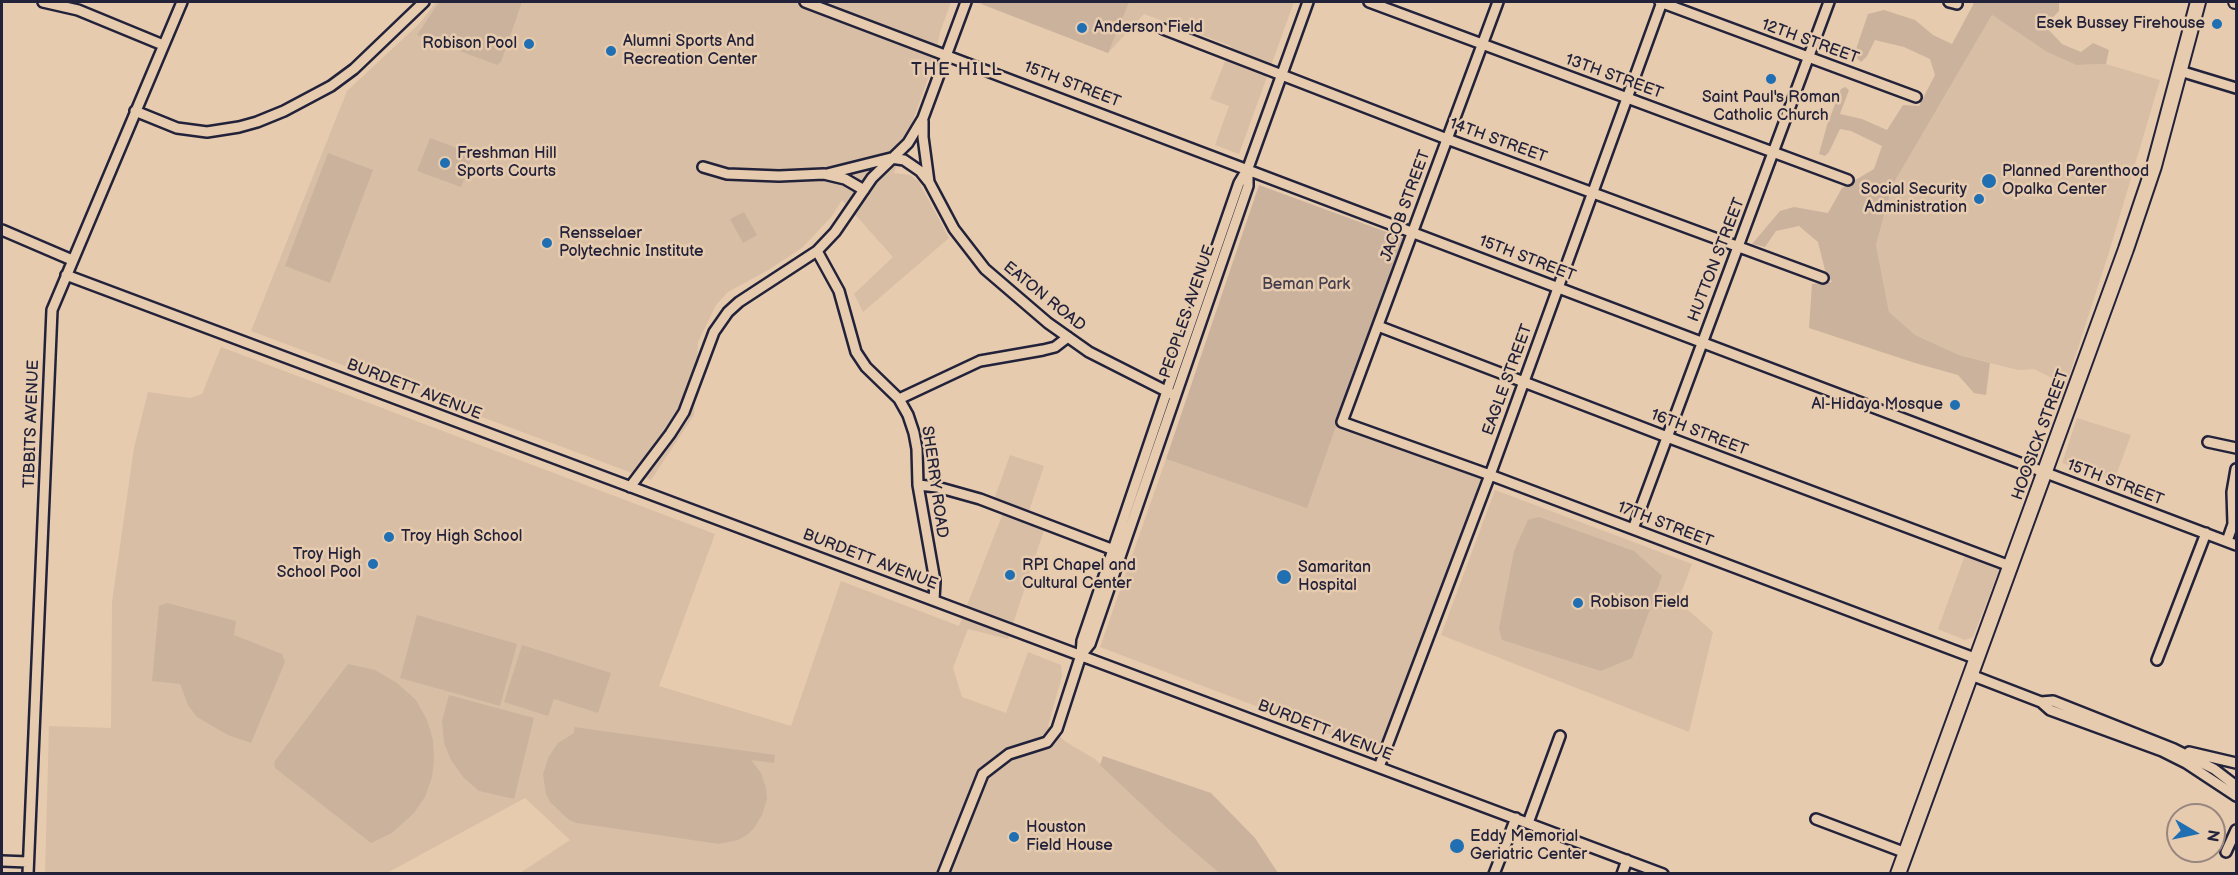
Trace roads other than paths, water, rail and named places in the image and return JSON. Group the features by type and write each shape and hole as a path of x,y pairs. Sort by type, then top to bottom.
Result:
{"highway":[{"name":"HOOSICK STREET","path":"1898,873 2143,199 2198,2"}],"street":[{"path":"43,2 78,10 164,45"},
{"name":"TIBBITS AVENUE","path":"28,873 52,310 182,2"},
{"path":"135,111 177,128 207,132 257,122 284,111 331,86 354,69 424,2"},
{"name":"15TH STREET","path":"806,2 2232,543"},
{"path":"630,487 684,412 705,353 722,320 740,302 817,252 835,232 872,178 908,143 923,118 966,2"},
{"name":"PEOPLES AVENUE","path":"944,873 983,774 1009,754 1041,745 1053,736 1081,655 1090,644 1239,183 1248,168 1308,2"},
{"name":"13TH STREET","path":"1369,2 1848,180"},
{"name":"JACOB STREET","path":"1342,422 1498,2"},
{"name":"12TH STREET","path":"1661,2 1916,97"},
{"name":"EAGLE STREET","path":"1379,767 1490,475 1522,381 1661,2"},
{"name":"HUTTON STREET","path":"1633,529 1829,2"},
{"name":"14TH STREET","path":"1163,29 1447,139 1823,278"},
{"path":"2180,71 2236,88"},
{"name":"EATON ROAD","path":"923,118 929,182"},
{"path":"703,166 727,174 824,174 891,158"},
{"name":"EATON ROAD","path":"891,158 904,160 920,171 929,182 954,229 985,268 1089,352 1171,394"},
{"path":"824,174 845,179 864,190"},
{"path":"2,230 72,260"},
{"name":"SHERRY ROAD","path":"817,252 839,291 856,352 866,367 899,399 908,415 917,449 918,485 935,581 934,600"},
{"name":"BURDETT AVENUE","path":"66,275 1663,873"},
{"name":"16TH STREET","path":"1378,326 2010,566"},
{"path":"899,399 980,361 1049,348 1068,337"},
{"name":"17TH STREET","path":"1342,422 1490,475 1977,659"},
{"path":"2208,442 2236,447"},
{"path":"2232,543 2232,492 2236,469"},
{"path":"918,485 937,487 980,499 1118,552"},
{"path":"2157,660 2205,533"},
{"path":"1971,675 2041,702 2053,702 2112,728 2186,763 2236,796"},
{"path":"2112,728 2174,748 2236,763"},
{"path":"1528,823 1560,736"},
{"path":"2174,748 2214,769 2236,786"},
{"path":"1494,873 1516,818"},
{"path":"1816,819 1906,853"},
{"path":"2226,852 2236,830"},
{"path":"1622,873 1627,860"},
{"path":"2,861 28,862"}],"place":[{"name":"Esek Bussey Firehouse","path":"2217,24"},
{"name":"Anderson Field","path":"1082,28"},
{"name":"Robison Pool","path":"529,44"},
{"name":"Alumni Sports And Recreation Center","path":"611,51"},
{"name":"Saint Paul's Roman Catholic Church","path":"1771,79"},
{"name":"Freshman Hill Sports Courts","path":"445,163"},
{"name":"Planned Parenthood Opalka Center","path":"1989,181"},
{"name":"Social Security Administration","path":"1979,199"},
{"name":"Rensselaer Polytechnic Institute","path":"547,243"},
{"name":"Al-Hidaya Mosque","path":"1955,405"},
{"name":"Troy High School","path":"389,537"},
{"name":"Troy High School Pool","path":"373,564"},
{"name":"RPI Chapel and Cultural Center","path":"1010,575"},
{"name":"Samaritan Hospital","path":"1284,577"},
{"name":"Robison Field","path":"1578,603"},
{"name":"Houston Field House","path":"1014,837"},
{"name":"Eddy Memorial Geriatric Center","path":"1457,846"}],"district":[{"name":"THE HILL","path":"957,70"}],"park label":[{"name":"Beman Park","path":"1306,285"}]}
